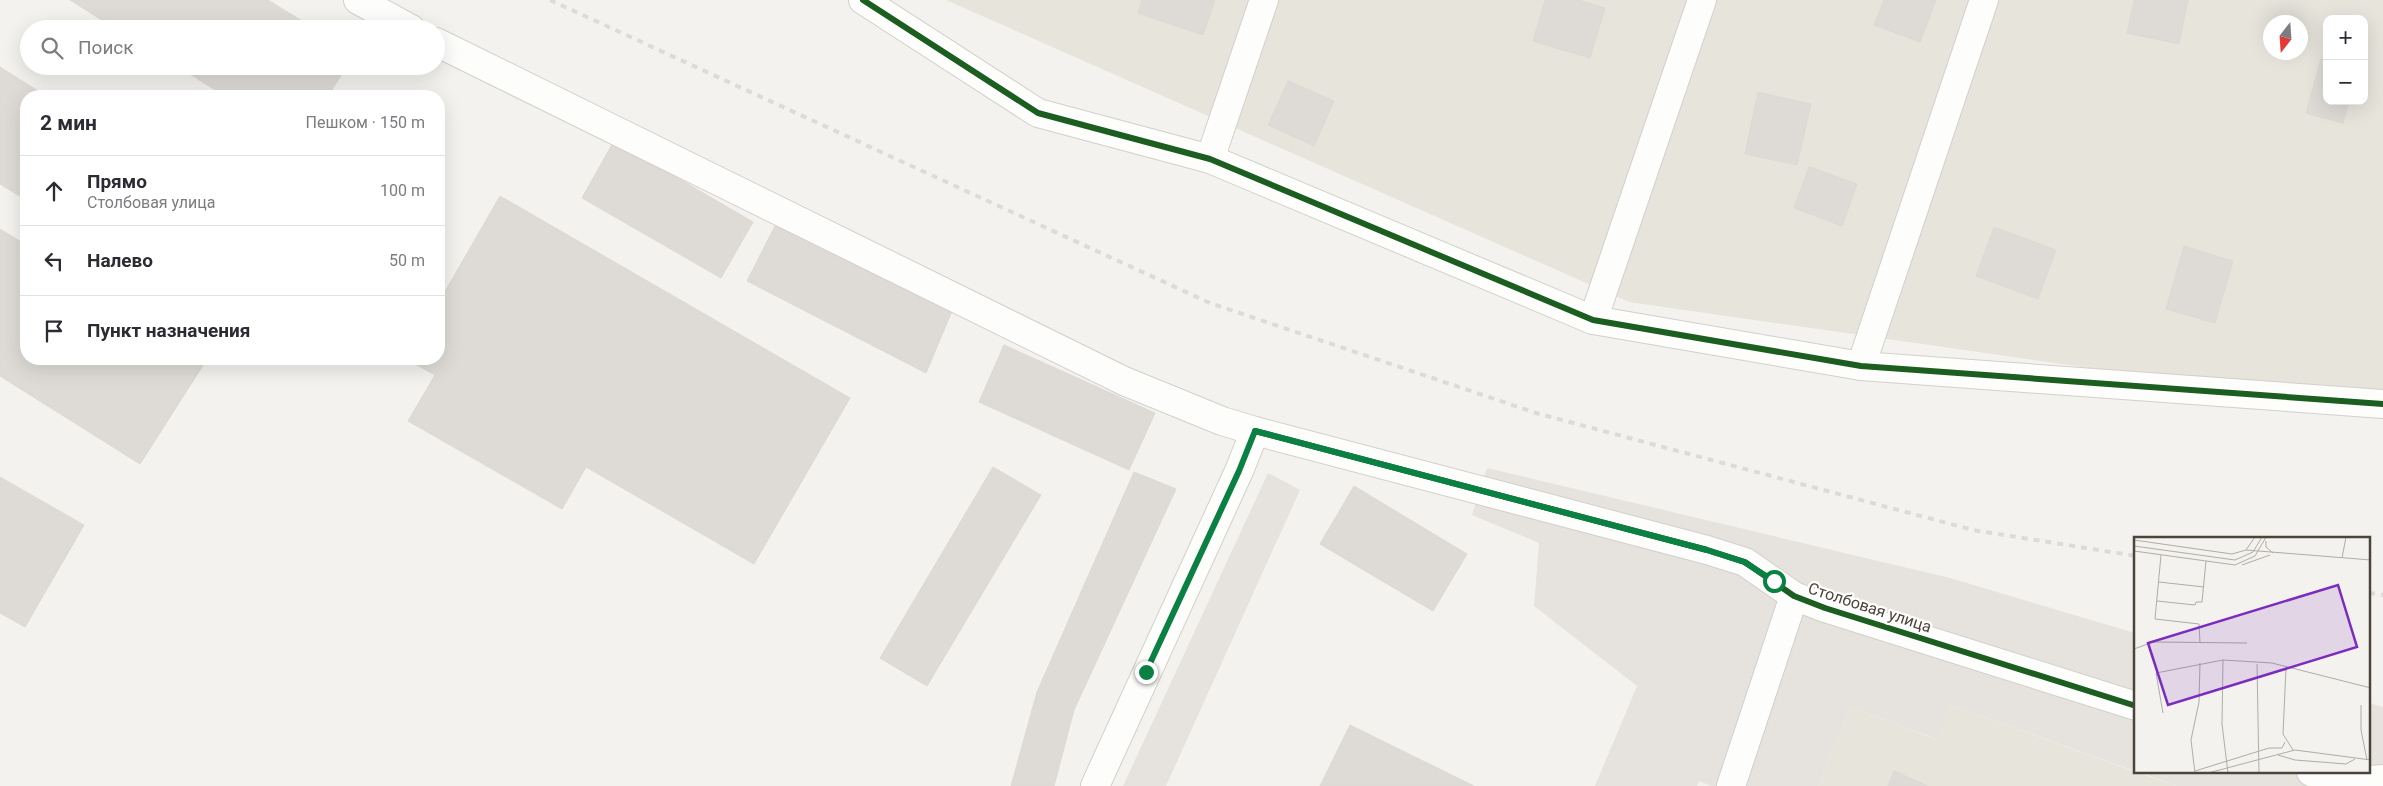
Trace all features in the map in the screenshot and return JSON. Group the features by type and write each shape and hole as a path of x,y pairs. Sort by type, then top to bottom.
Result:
{"street":[{"path":"358,0 394,20"},
{"path":"1210,159 1264,0"},
{"path":"1593,320 1702,0"},
{"path":"1861,366 1984,0"},
{"path":"877,4 1038,113 1210,159 1593,320 1861,366 2383,404"},
{"name":"Столбовая улица","path":"445,46 1124,381 1255,431 1707,550 1744,562 1794,596 1825,608 2134,705"},
{"path":"1095,786 1239,471 1255,431"},
{"path":"1731,786 1794,596"},
{"path":"2316,774 2326,778 2363,782 2383,779"}],"shaded area":[{"path":"946,0 2383,0 2383,410 1629,302"},
{"path":"1487,468 1950,578 2134,633 2134,771 1950,705 1936,739 1851,707 1818,786 1711,786 1699,781 1697,786 1595,786 1637,686 1534,606 1539,543 1472,515"},
{"path":"1268,473 1300,490 1166,786 1123,786"},
{"path":"2370,703 2383,707 2383,786 2177,786 2144,774 2370,774"},
{"path":"1950,705 2134,771 2134,774 2142,774 2177,786 1818,786 1851,707 1935,739"}],"building":[{"path":"70,0 268,0 300,20 102,20"},
{"path":"1142,0 1215,0 1203,35 1138,13"},
{"path":"1545,0 1579,0 1605,8 1590,58 1533,41"},
{"path":"1884,0 1936,0 1920,42 1874,25"},
{"path":"2134,0 2188,0 2179,44 2127,33"},
{"path":"2321,59 2323,60 2323,105 2348,105 2343,123 2306,113"},
{"path":"0,67 36,90 20,90 20,196 0,184"},
{"path":"191,75 341,75 332,90 215,90"},
{"path":"1288,81 1334,101 1314,146 1268,125"},
{"path":"1758,92 1811,104 1797,165 1745,154"},
{"path":"614,141 753,222 721,278 582,198"},
{"path":"1809,167 1857,184 1842,226 1794,208"},
{"path":"500,196 850,398 754,564 586,467 562,509 408,421 435,375 417,365 445,365 445,292"},
{"path":"777,222 952,311 926,373 747,281"},
{"path":"1994,227 2056,250 2038,299 1976,276"},
{"path":"0,229 20,241 20,365 203,365 140,464 0,376"},
{"path":"2184,246 2233,261 2215,323 2166,309"},
{"path":"1004,345 1155,413 1129,470 979,402"},
{"path":"993,467 1041,495 927,686 880,658"},
{"path":"1134,472 1176,489 1074,710 1054,786 1011,786 1037,692"},
{"path":"0,477 84,525 25,627 0,613"},
{"path":"1354,486 1467,554 1433,611 1320,544"},
{"path":"1350,725 1474,786 1320,786"},
{"path":"1894,771 1928,786 1888,786"}],"railway":[{"path":"550,0 1210,303 1536,413 1973,530 2134,556"},
{"path":"2370,593 2383,595"}],"cycle path":[{"path":"863,0 1038,113 1210,159 1593,320 1861,366 2383,404"},
{"path":"1255,431 1707,550 1745,562 1794,596 1825,608 2134,705"}],"route":[{"path":"1146,672 1239,471 1255,431 1707,550 1744,562 1774,581"}]}
